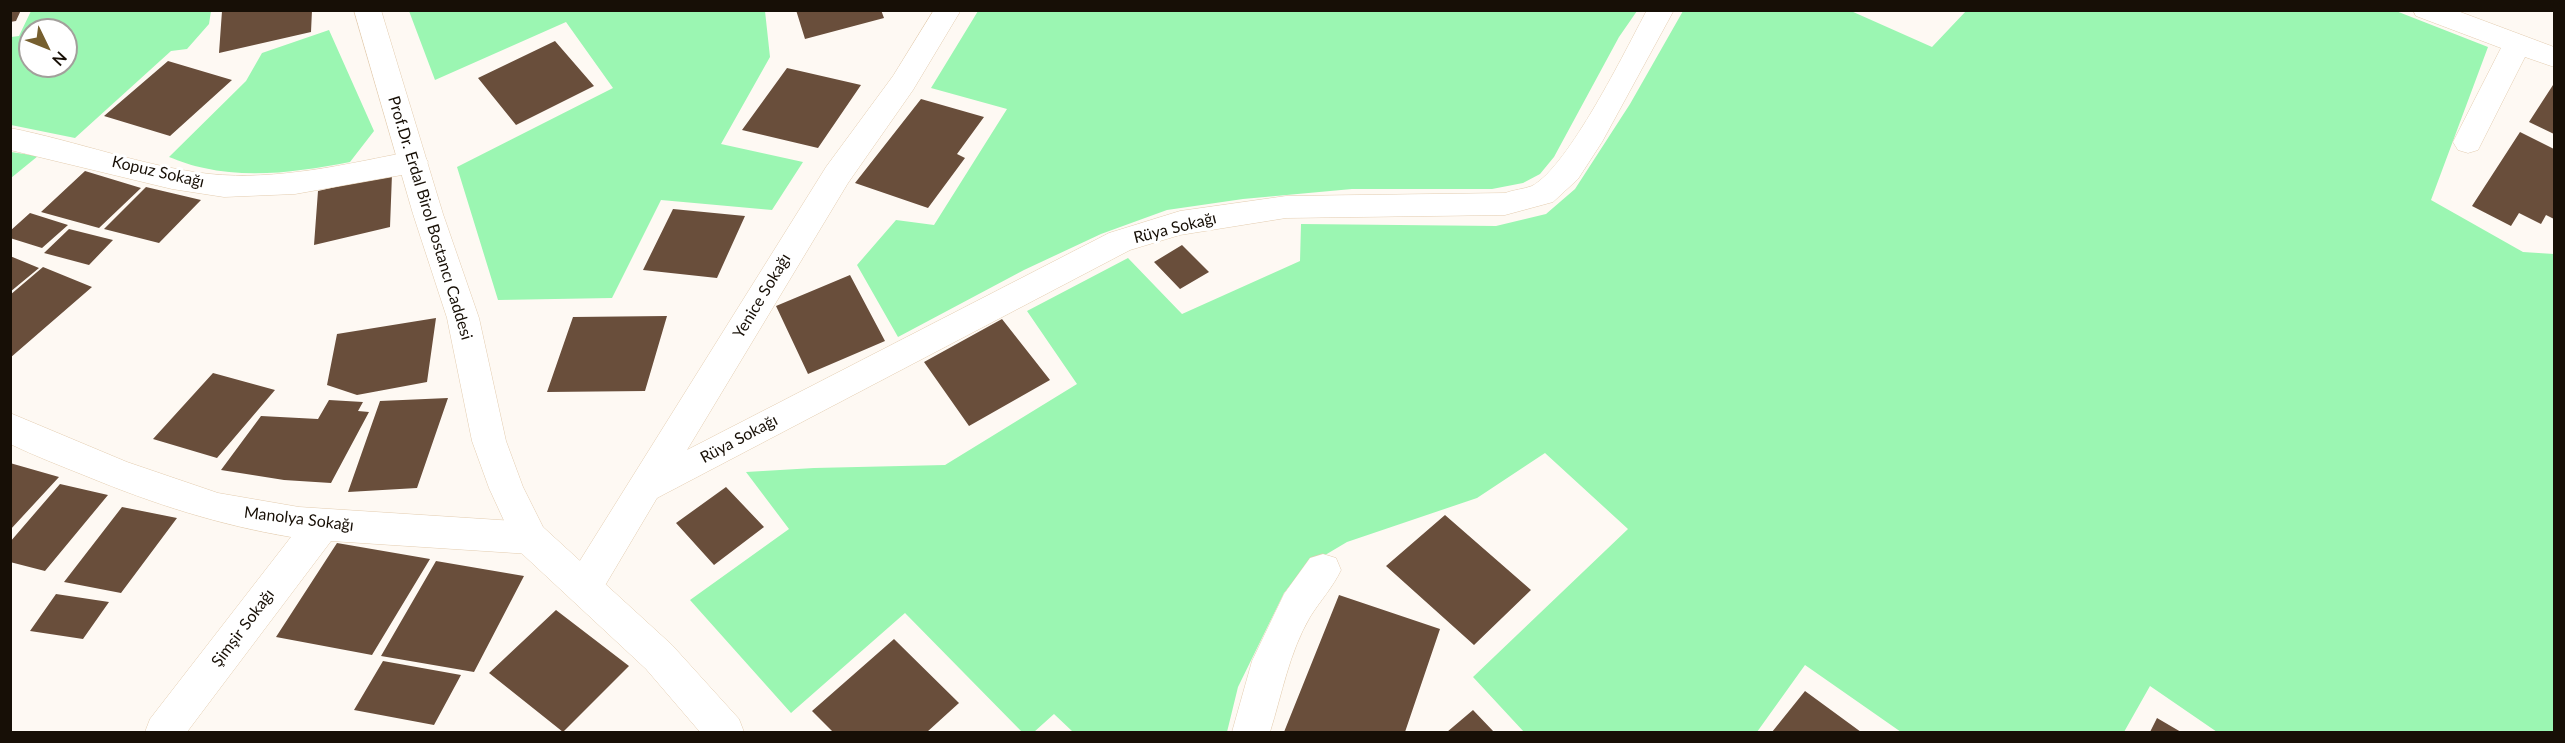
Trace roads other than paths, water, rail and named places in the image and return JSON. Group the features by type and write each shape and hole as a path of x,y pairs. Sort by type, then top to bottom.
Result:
{"street":[{"name":"Prof.Dr. Erdal Birol Bostancı Caddesi","path":"367,10 463,318 489,441 506,489 531,538 659,657 725,732"},
{"name":"Yenice Sokağı","path":"584,586 647,487 831,184 903,83 948,10"},
{"name":"Rüya Sokağı","path":"647,487 1120,241 1180,223 1286,207 1504,204 1542,194 1567,171 1592,135 1661,10"},
{"path":"2426,10 2554,57"},
{"path":"2468,142 2517,44"},
{"name":"Kopuz Sokağı","path":"10,139 53,147 177,180 223,186 322,178 413,162"},
{"name":"Manolya Sokağı","path":"10,427 39,442 118,474 218,508 256,516 323,524 531,538"},
{"name":"Şimşir Sokağı","path":"164,732 323,524"},
{"path":"1251,732 1271,661 1297,606 1323,570"}]}
